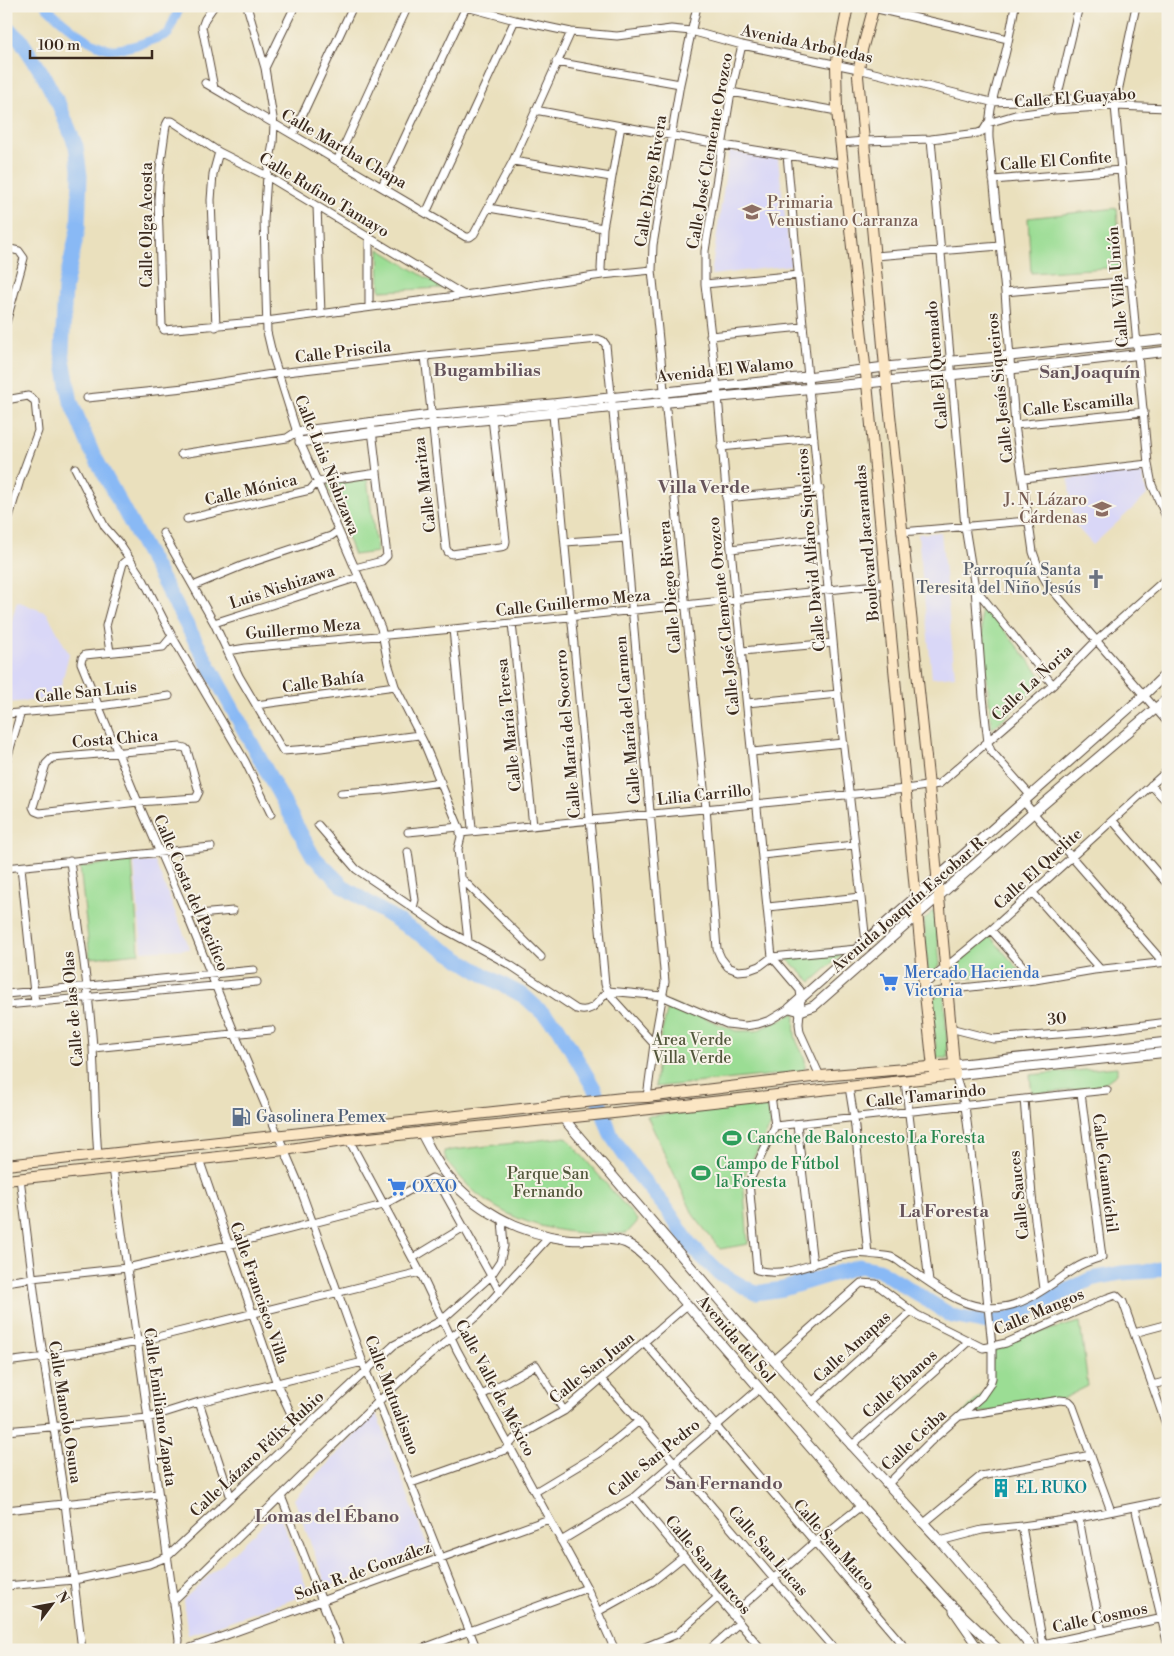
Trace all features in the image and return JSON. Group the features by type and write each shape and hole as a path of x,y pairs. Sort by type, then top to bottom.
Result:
{"main road":[{"name":"Boulevard Jacarandas","path":"848,6 836,65 837,111 866,369 925,990 935,1072"},
{"path":"6,1166 556,1105 647,1097 820,1076 954,1070 929,786 885,367 858,69 874,7"},
{"path":"6,1180 284,1150 421,1132 849,1087 904,1080 935,1072"}],"street":[{"path":"214,6 202,27 214,88"},
{"name":"Calle Luis Nishizawa","path":"247,6 265,68 274,124 273,143 267,176 264,220 267,332 296,432 381,628 395,686 424,742 460,830"},
{"path":"265,68 295,6"},
{"path":"293,135 353,6"},
{"path":"337,162 408,6"},
{"name":"Calle Diego Rivera","path":"697,6 680,84 653,245 652,270 706,808 717,949 728,967 738,972 760,966 772,957"},
{"name":"Calle Jesús Siqueiros","path":"1015,6 991,102 988,123 1016,425 1033,552 1039,570 1048,585 1168,723"},
{"path":"1054,110 1079,6"},
{"name":"Calle Villa Unión","path":"1136,6 1115,106 1148,464 1152,485 1168,521"},
{"path":"382,186 464,7"},
{"name":"Avenida Arboledas","path":"464,7 571,32 617,36 671,28 691,31 742,45 858,69 991,102 1116,97"},
{"path":"874,7 1008,39"},
{"path":"426,213 514,20"},
{"path":"571,32 513,161 489,208 603,228"},
{"name":"Calle José Clemente Orozco","path":"742,45 731,92 705,251 705,284 715,386 718,396 721,447 772,957"},
{"path":"556,62 680,84"},
{"name":"Calle Martha Chapa","path":"205,83 466,237 474,234 489,208"},
{"path":"731,92 837,111"},
{"name":"Calle El Guayabo","path":"841,143 931,139 978,133 983,131 988,123 1014,115 1054,110 1115,106 1168,108"},
{"path":"535,110 722,145 844,164"},
{"name":"Calle Rufino Tamayo","path":"168,122 172,121 220,152 267,176 464,295"},
{"name":"Calle Olga Acosta","path":"168,122 166,124 160,168 158,200 162,326 164,330 216,327"},
{"path":"602,275 603,228 621,126"},
{"name":"Calle El Quemado","path":"931,139 965,528 975,588 982,697 988,743 991,751 1026,798"},
{"path":"220,152 213,174 210,200 216,327 602,275 652,270"},
{"name":"Calle David Alfaro Siqueiros","path":"787,155 838,694 866,942"},
{"path":"513,161 611,177"},
{"name":"Calle El Confite","path":"993,180 1121,170"},
{"path":"316,206 321,314"},
{"path":"369,238 369,307"},
{"path":"875,256 1000,246"},
{"path":"6,248 19,251 24,258 6,323"},
{"path":"705,284 798,275"},
{"path":"1005,292 1132,281"},
{"path":"710,336 803,327"},
{"name":"Calle Priscila","path":"87,398 184,388 278,373 425,356 598,339 603,341"},
{"name":"Avenida El Walamo","path":"287,438 300,442 432,425 492,420 611,397 1168,339"},
{"name":"Calle María del Carmen","path":"603,341 606,344 626,538 664,982 647,1097"},
{"name":"Avenida El Walamo","path":"181,454 287,438 296,432 431,415 491,409 612,407 1168,352"},
{"name":"Calle Maritza","path":"425,356 446,548 452,554 505,546 506,541 492,420"},
{"path":"6,400 28,396 35,401 38,431 21,477 6,527"},
{"name":"Calle María del Socorro","path":"552,408 570,616 608,991"},
{"path":"491,409 492,420"},
{"name":"Calle Escamilla","path":"1016,425 1144,412"},
{"name":"Luis Nishizawa","path":"355,568 382,561 387,556 371,422"},
{"path":"721,447 814,438"},
{"path":"1024,478 1148,464"},
{"path":"75,468 106,526 119,542 144,581 172,636 245,761 271,814"},
{"name":"Calle Mónica","path":"187,519 310,490 317,482 377,473"},
{"path":"726,498 820,489"},
{"path":"902,532 1028,521"},
{"path":"193,586 244,565 338,532"},
{"path":"163,533 214,623 282,751 321,748 419,735"},
{"path":"565,542 626,538"},
{"path":"731,549 824,538"},
{"path":"129,558 123,563 106,626 110,652 162,647 172,636"},
{"name":"Luis Nishizawa","path":"214,623 359,577"},
{"name":"Calle La Noria","path":"906,790 939,784 1053,685 1096,641 1168,577"},
{"name":"Calle Guillermo Meza","path":"382,636 886,584"},
{"name":"Calle El Quemado","path":"975,588 1053,685"},
{"name":"Calle María Teresa","path":"512,623 532,826"},
{"path":"453,629 472,828 474,831"},
{"name":"Guillermo Meza","path":"228,651 382,636"},
{"path":"742,651 833,643"},
{"name":"Calle Costa del Pacifico","path":"110,652 85,656 82,658 82,663 118,754 188,915 284,1150"},
{"name":"Avenida Joaquín Escobar R.","path":"790,1008 1168,672"},
{"name":"Calle Bahía","path":"256,705 395,686"},
{"path":"747,702 838,694"},
{"name":"Calle San Luis","path":"6,714 100,706 169,696"},
{"name":"Avenida Joaquín Escobar R.","path":"800,1011 814,1006 1168,698"},
{"path":"6,762 21,712"},
{"path":"752,752 844,743"},
{"name":"Costa Chica","path":"185,748 199,796 196,798 138,802 40,813 35,811 33,807 48,760 52,758 118,754 185,748"},
{"name":"Calle El Quelite","path":"925,990 946,966 1033,893 1168,770"},
{"path":"341,793 440,782"},
{"path":"1152,785 1168,803"},
{"name":"Lilia Carrillo","path":"408,832 474,831 906,790"},
{"path":"1026,798 1034,813 1166,962"},
{"path":"1113,821 1168,885"},
{"path":"318,825 356,869 444,929 468,940 526,975 576,1009 587,1011 608,991 662,996 727,1024 745,1026 770,1020 790,1008 800,1011"},
{"path":"460,830 458,849 468,940"},
{"path":"762,855 854,846"},
{"path":"6,868 212,847"},
{"path":"408,852 415,900 413,908"},
{"name":"Calle de las Olas","path":"70,861 93,1048 98,1156"},
{"path":"21,867 35,1003"},
{"path":"462,879 541,956"},
{"path":"1033,893 1100,969"},
{"path":"768,907 860,897"},
{"path":"188,915 233,911"},
{"path":"991,930 1035,980"},
{"path":"772,957 857,949"},
{"path":"772,957 800,990 802,998 800,1032 820,1076"},
{"path":"925,990 947,990 1035,980 1100,969 1166,962"},
{"path":"6,994 254,970"},
{"path":"6,1005 88,999 257,982"},
{"path":"608,991 654,1044"},
{"name":"30","path":"950,1028 993,1040 1097,1031 1168,1022"},
{"path":"93,1048 271,1030"},
{"path":"954,1070 1168,1042"},
{"path":"954,1070 1168,1052"},
{"name":"Calle Ceiba","path":"887,1485 929,1443 981,1397 990,1384 993,1365 992,1343 966,1106 954,1070"},
{"path":"904,1080 929,1282"},
{"path":"849,1087 868,1254"},
{"name":"Calle Tamarindo","path":"774,1126 1107,1090"},
{"name":"Calle Guamúchil","path":"1081,1093 1102,1257"},
{"path":"771,1095 774,1126"},
{"name":"Calle Sauces","path":"1024,1099 1032,1196 1044,1289"},
{"path":"556,1105 563,1118"},
{"name":"Avenida del Sol","path":"563,1118 811,1403 940,1542 1034,1650"},
{"path":"797,1124 812,1265"},
{"name":"Calle Mangos","path":"774,1126 749,1182 758,1270 768,1274 803,1268 847,1254 889,1256 945,1293 988,1310 1014,1304 1031,1297 1074,1268 1102,1257"},
{"name":"Avenida del Sol","path":"421,1132 444,1171 460,1189 480,1206 502,1220 549,1237 568,1240 625,1242 639,1251 861,1506 946,1600 980,1650"},
{"name":"Calle Valle de México","path":"349,1140 413,1258 451,1338 599,1611 615,1650"},
{"name":"Calle Mutualismo","path":"284,1150 313,1223 366,1371 477,1650"},
{"name":"Calle Francisco Villa","path":"199,1159 276,1384 300,1433"},
{"name":"Calle Emiliano Zapata","path":"113,1168 179,1640 178,1650"},
{"name":"Calle Manolo Osuna","path":"20,1178 32,1278 65,1504 82,1650"},
{"path":"6,1282 127,1268 228,1245 383,1205 432,1178 438,1181 500,1292"},
{"name":"Calle Lázaro Félix Rubio","path":"167,1557 394,1345 442,1320 490,1277 500,1262 504,1246 502,1220"},
{"path":"413,1258 464,1228"},
{"path":"173,1601 379,1401 412,1370 478,1314 549,1237"},
{"path":"6,1362 44,1358 137,1342 420,1272"},
{"name":"Calle Mangos","path":"774,1361 861,1283 876,1284 883,1287 912,1311 968,1342 983,1348 992,1343 1006,1343 1112,1295 1120,1297 1123,1302 1134,1333"},
{"name":"Calle San Juan","path":"411,1483 505,1450 514,1439 564,1411 687,1305"},
{"name":"Calle Amapas","path":"811,1403 912,1311"},
{"path":"1168,1324 1134,1333 1168,1430"},
{"name":"Calle Ébanos","path":"851,1446 968,1342"},
{"name":"Calle San Mateo","path":"644,1343 906,1650"},
{"path":"6,1432 148,1418 199,1402 363,1362"},
{"path":"482,1395 536,1364 564,1411"},
{"name":"Calle San Lucas","path":"601,1379 639,1420 773,1580 835,1650"},
{"path":"1152,1385 1168,1382"},
{"name":"Calle San Pedro","path":"561,1541 634,1497 759,1389"},
{"name":"Calle Ceiba","path":"960,1416 1066,1400 1072,1404 1091,1455"},
{"path":"199,1402 231,1498"},
{"path":"535,1492 598,1454 639,1420"},
{"path":"923,1524 981,1476 1091,1455 1111,1511"},
{"path":"6,1510 158,1494"},
{"path":"281,1496 341,1650"},
{"name":"Calle San Marcos","path":"634,1497 762,1650"},
{"path":"940,1542 982,1530 1080,1518 1168,1500"},
{"path":"732,1615 814,1543 861,1506"},
{"path":"1135,1507 1165,1618 1168,1646"},
{"path":"1080,1518 1089,1573 1102,1630"},
{"name":"Sofia R. de González","path":"185,1650 549,1519"},
{"path":"1022,1526 1043,1647"},
{"path":"599,1611 653,1581 683,1556"},
{"path":"6,1586 74,1580 149,1564 167,1557"},
{"path":"418,1650 587,1588"},
{"path":"638,1650 677,1634 717,1598"},
{"path":"946,1600 998,1650"},
{"name":"Calle Cosmos","path":"1043,1647 1102,1630 1165,1618"},
{"path":"709,1650 739,1623"}],"shaded area":[{"name":"Primaria Venustiano Carranza","path":"729,151 778,159 791,265 711,275"},
{"name":"J. N. Lázaro Cárdenas","path":"1142,471 1147,495 1093,545 1074,524 1068,479"},
{"path":"941,532 955,676 932,678 918,534"},
{"path":"17,601 47,613 69,654 58,698 6,703 6,641"},
{"path":"134,862 155,862 190,949 142,951"},
{"path":"376,1413 429,1550 327,1587 294,1499"},
{"path":"278,1510 309,1594 188,1635 183,1600"}],"green space":[{"path":"1117,208 1121,267 1031,273 1028,218"},
{"path":"379,249 443,288 380,291"},
{"path":"367,479 377,552 354,555 327,484"},
{"path":"979,599 1045,681 992,729"},
{"path":"132,861 139,953 90,958 80,867"},
{"path":"935,909 940,965 928,976 924,920"},
{"path":"990,936 1020,971 957,979 954,967"},
{"path":"851,947 811,982 783,955"},
{"path":"944,994 948,1058 937,1058 931,998"},
{"name":"Area Verde Villa Verde","path":"669,1003 736,1031 756,1031 795,1013 796,1039 805,1062 803,1072 655,1087 660,1039"},
{"path":"1117,1067 1117,1074 1103,1084 1084,1089 1032,1094 1030,1075"},
{"path":"767,1104 771,1125 743,1177 748,1244 720,1249 694,1216 647,1116"},
{"name":"Parque San Fernando","path":"566,1137 638,1221 627,1233 582,1233 538,1225 516,1218 478,1195 450,1166 444,1151"},
{"path":"1080,1322 1088,1386 1060,1400 960,1416 987,1389 995,1346 1024,1336"}],"waterway":[{"path":"45,6 81,36 97,45 111,49 136,45 168,34 180,6"},
{"path":"6,27 20,39 42,73 59,105 76,146 80,176 78,229 65,287 62,353 71,402 91,450 313,856 345,888 486,976 524,996 558,1027 595,1090 611,1135 634,1169 666,1208 691,1246 719,1273 755,1293 783,1289 859,1266 879,1270 952,1316 987,1323 1009,1319 1091,1279 1121,1273 1153,1271 1168,1266"}],"place":[{"name":"Primaria Venustiano Carranza","path":"752,212"},
{"name":"J. N. Lázaro Cárdenas","path":"1102,509"},
{"name":"Parroquía Santa Teresita del Niño Jesús","path":"1096,579"},
{"name":"Mercado Hacienda Victoria","path":"889,982"},
{"name":"Gasolinera Pemex","path":"241,1117"},
{"name":"Canche de Baloncesto La Foresta","path":"732,1138"},
{"name":"Campo de Fútbol la Foresta","path":"701,1173"},
{"name":"OXXO","path":"397,1187"},
{"name":"EL RUKO","path":"1001,1488"}],"district":[{"name":"Bugambilias","path":"487,370"},
{"name":"San Joaquín","path":"1090,372"},
{"name":"Villa Verde","path":"704,487"},
{"name":"La Foresta","path":"944,1211"},
{"name":"San Fernando","path":"724,1483"},
{"name":"Lomas del Ébano","path":"327,1516"}]}
